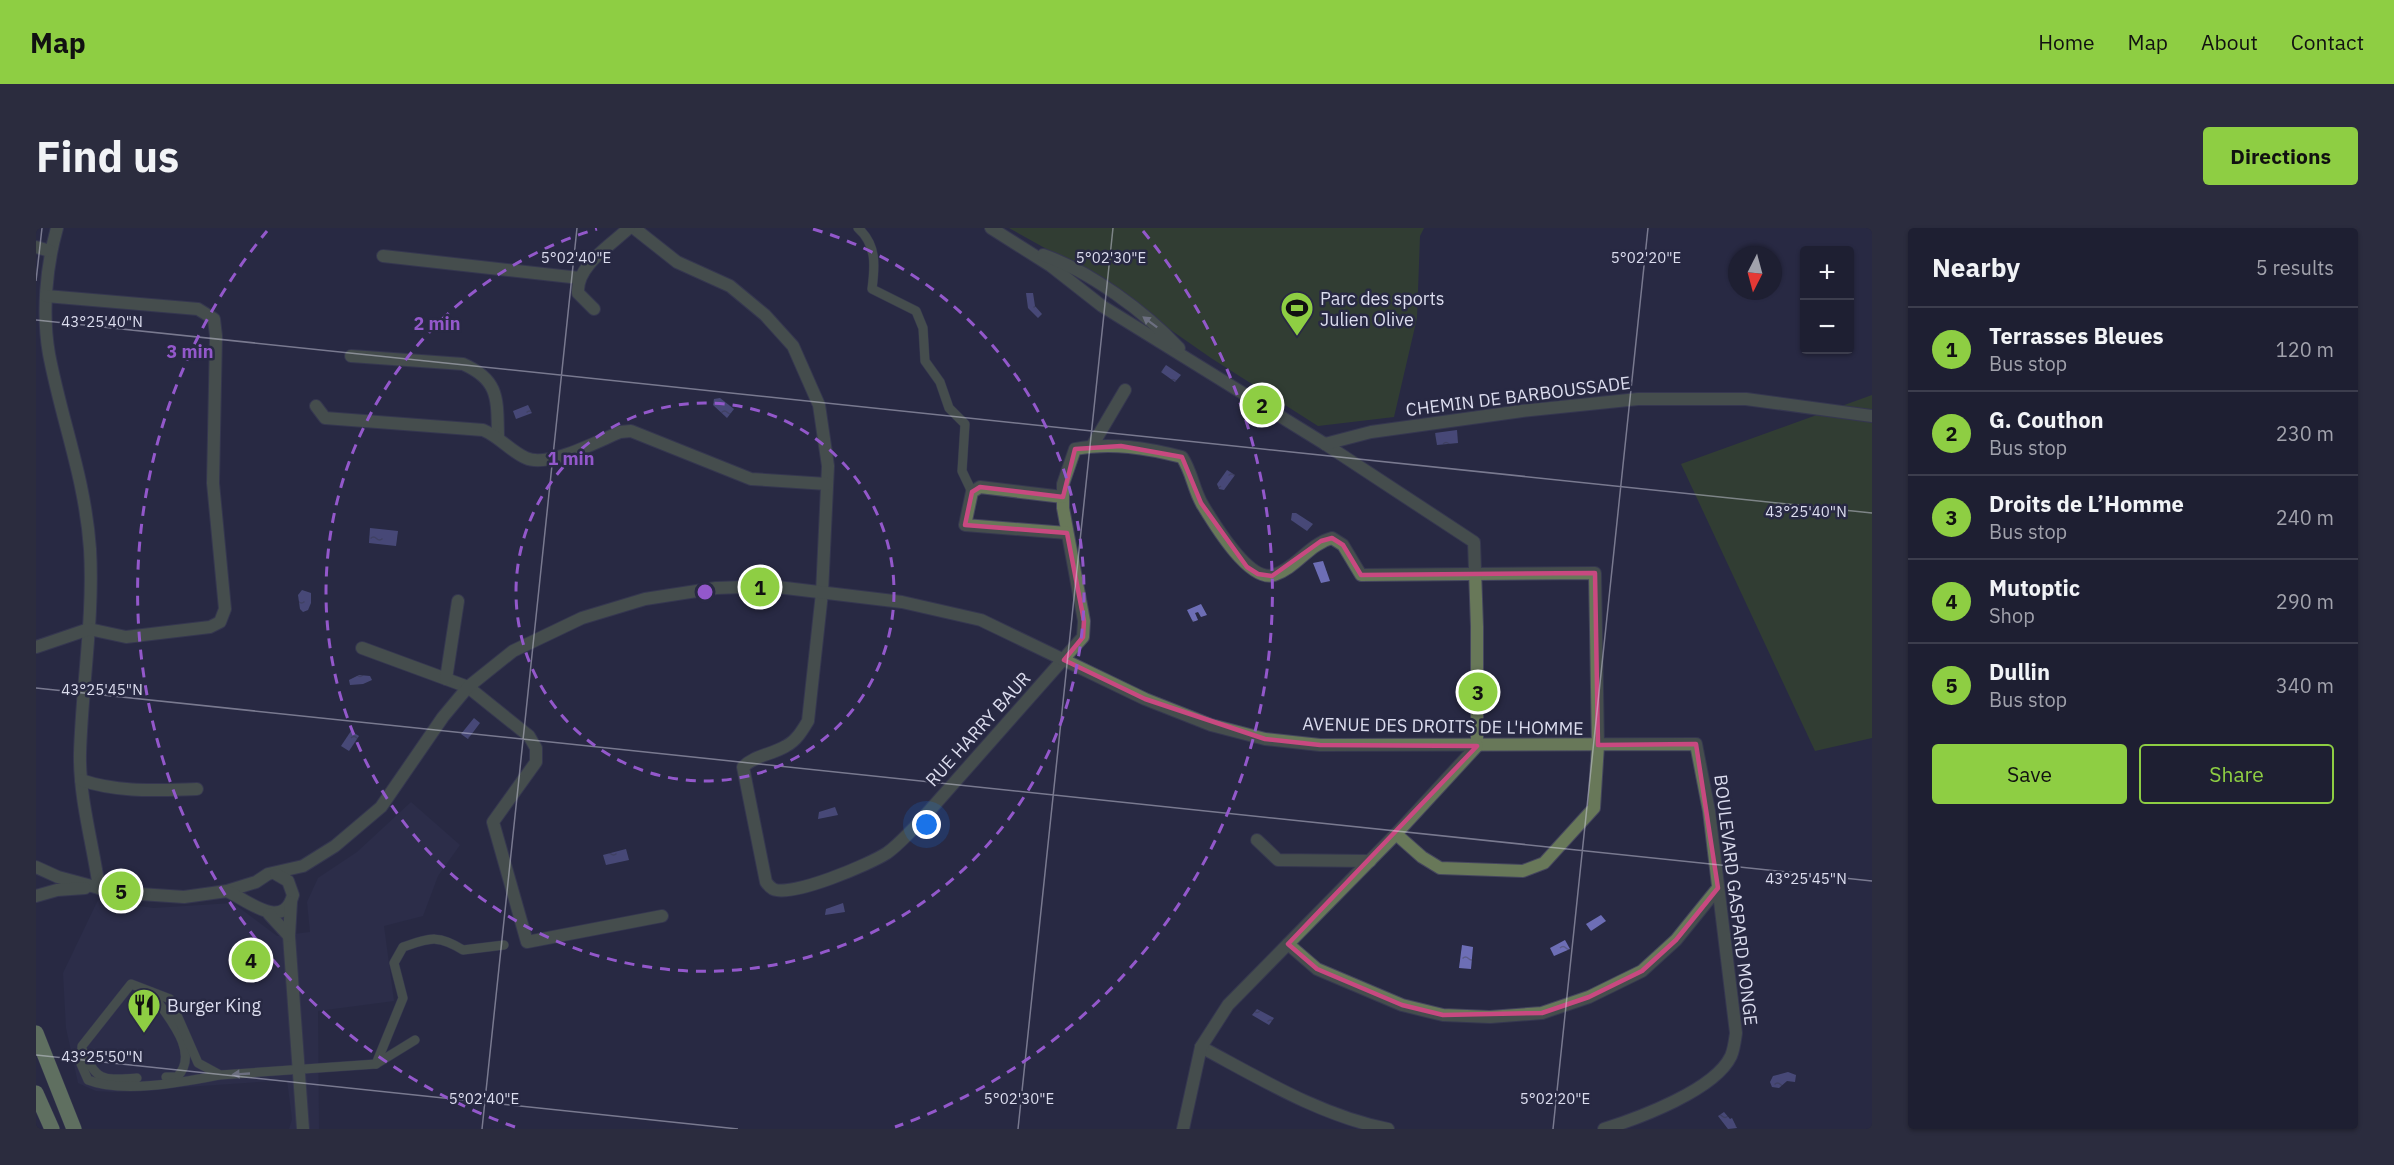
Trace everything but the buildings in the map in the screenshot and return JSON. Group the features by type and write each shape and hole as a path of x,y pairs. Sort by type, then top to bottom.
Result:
{"main road":[{"path":"36,1033 74,1129"},
{"path":"36,1093 52,1129"}],"street":[{"path":"57,228 50,251 43,302 49,352 85,500 90,550 89,629 80,754 81,780 99,888"},
{"path":"594,309 578,293 582,272 629,228"},
{"path":"634,228 677,262 730,286 765,315 793,346 819,405 828,466 822,593"},
{"path":"991,228 1025,249 1109,311 1325,444 1474,542 1477,746 1396,834 1228,1005 1201,1047 1183,1129"},
{"path":"36,247 50,251"},
{"path":"1025,249 1063,262 1094,281 1165,334 1192,362"},
{"path":"383,256 580,278"},
{"path":"1080,289 1082,282 1086,279 1094,281"},
{"path":"36,647 89,629 126,637 210,627 220,622 225,609 213,483 216,336 214,319 198,309 43,302"},
{"path":"351,356 463,364 478,371 491,383 497,401 498,436"},
{"path":"1092,446 1125,390"},
{"name":"CHEMIN DE BARBOUSSADE","path":"1325,444 1371,432 1404,427 1522,411 1655,398 1746,399 1872,416"},
{"path":"316,406 324,418 483,430 498,436 529,459 547,460 620,432 631,431 751,479 827,484"},
{"path":"1064,660 1083,637 1084,621 1067,533 1063,484 1075,449 1092,446 1121,446 1182,457 1191,471 1201,502 1247,567 1258,574 1272,576 1292,564 1321,541 1332,538 1343,545 1361,575 1475,572 1595,573 1598,745 1594,808 1544,863 1523,872 1440,868 1422,857 1396,834"},
{"path":"1063,497 980,487 972,492 965,525 1067,533"},
{"name":"AVENUE DES DROITS DE L'HOMME","path":"276,874 303,866 336,846 381,807 443,717 468,687 513,651 582,618 645,599 716,588 769,586 902,602 981,620 1145,699 1211,725 1265,739 1320,745 1696,744"},
{"name":"RUE HARRY BAUR","path":"822,593 808,721 797,738 788,746 749,761 742,767 766,882 773,889 783,890 862,868 889,851 915,827 1064,660"},
{"path":"446,679 458,601"},
{"path":"362,648 468,687 529,735 536,748 536,762 492,822 527,942 662,916"},
{"name":"BOULEVARD GASPARD MONGE","path":"1604,1129 1684,1096 1715,1076 1731,1056 1736,1033 1709,811 1696,744"},
{"path":"81,780 101,787 129,790 197,789"},
{"path":"1257,840 1278,860 1370,861"},
{"path":"303,866 292,887 289,936 303,1129"},
{"path":"36,867 58,877 99,888 141,894 184,897 227,891 256,882 268,874 276,874 288,880 292,887"},
{"path":"256,882 253,890 256,905"},
{"path":"36,896 57,890 99,888"},
{"path":"1288,944 1317,969 1402,1005 1443,1016 1490,1017 1542,1013 1589,998 1642,971 1676,940 1718,888"},
{"path":"227,891 269,914 289,936"},
{"path":"269,914 286,909 291,902"},
{"path":"1201,1047 1299,1100 1371,1126 1388,1129"}],"lane":[{"path":"858,228 867,236 875,259 872,289 916,311 923,328 925,361 940,382 949,408 965,424 962,471 972,492"},
{"path":"376,1064 403,998 394,963 403,947 430,938 446,939 463,950 504,945"},
{"path":"220,1075 198,1063 170,999 131,984 82,1046 81,1064 88,1080 103,1086 182,1083 220,1075 376,1064 415,1040"},
{"path":"82,1046 96,1075 106,1080 177,1077 183,1071 186,1057 184,1045 151,992"}],"highlighted area":[{"path":"1121,446 1182,457 1201,503 1247,567 1258,574 1272,576 1321,541 1332,538 1343,545 1361,575 1595,573 1598,745 1696,744 1718,888 1676,940 1642,971 1589,997 1542,1013 1443,1015 1402,1005 1317,969 1288,944 1477,746 1320,745 1265,739 1145,699 1064,660 1083,637 1084,621 1067,533 965,525 972,492 980,487 1063,497 1075,449"}],"shaded area":[{"path":"411,802 460,845 438,876 423,916 384,926 394,1001 318,1011 319,1129 289,1129 292,1119 287,1080 113,1092 96,1091 78,1083 66,1028 63,973 98,900 153,908 233,903 277,936 310,932 307,902 318,878 357,852"}],"green space":[{"name":"Parc des sports Julien Olive","path":"1009,228 1424,228 1420,236 1417,318 1394,417 1318,426 1211,358 1086,271"},
{"path":"1872,395 1872,738 1815,751 1681,464"}],"water":[{"path":"1026,293 1033,293 1035,306 1042,314 1038,318 1028,308"},
{"path":"1166,365 1181,375 1175,382 1161,372"},
{"path":"720,398 734,409 727,418 713,405 714,399"},
{"path":"528,405 532,413 516,419 513,411"},
{"path":"1457,430 1458,443 1437,445 1435,433"},
{"path":"1227,470 1235,475 1224,490 1219,489 1217,484"},
{"path":"1292,513 1296,513 1313,524 1307,531 1291,520"},
{"path":"370,528 398,531 396,546 369,543"},
{"path":"1323,561 1330,581 1321,583 1313,563"},
{"path":"302,590 311,593 311,603 308,610 303,612 300,609 298,595"},
{"path":"1201,604 1207,615 1201,617 1198,612 1195,613 1198,620 1193,622 1187,610"},
{"path":"359,675 370,676 372,680 363,684 350,685 349,680"},
{"path":"474,718 480,723 468,739 461,734"},
{"path":"351,731 359,736 349,751 341,746"},
{"path":"835,807 838,815 818,819 819,812"},
{"path":"626,849 629,860 606,865 603,855"},
{"path":"843,903 845,912 825,915 826,909"},
{"path":"1601,915 1606,921 1591,931 1586,924"},
{"path":"1565,940 1570,949 1554,956 1550,948"},
{"path":"1462,945 1473,947 1471,969 1459,968"},
{"path":"1257,1009 1274,1018 1269,1025 1252,1015"},
{"path":"1788,1072 1796,1075 1795,1082 1787,1081 1779,1088 1772,1087 1770,1082 1773,1076"},
{"path":"1724,1112 1730,1119 1732,1118 1737,1128 1728,1129 1718,1116"}],"place":[{"name":"Parc des sports Julien Olive","path":"1297,337"},
{"name":"G. Couthon","path":"1262,405"},
{"name":"Terrasses Bleues","path":"760,587"},
{"name":"Droits de L’Homme","path":"1478,692"},
{"name":"Dullin","path":"121,891"},
{"name":"Mutoptic","path":"251,960"},
{"name":"Burger King","path":"144,1034"}]}
